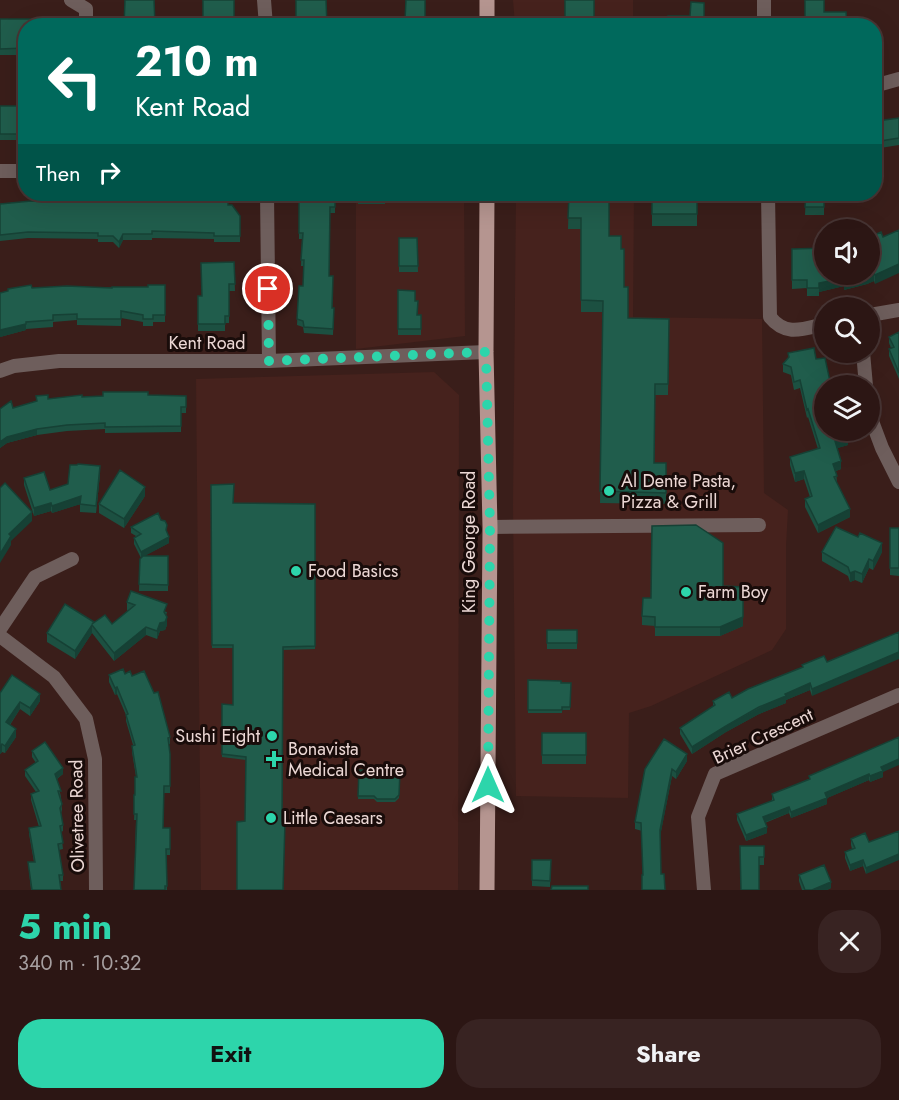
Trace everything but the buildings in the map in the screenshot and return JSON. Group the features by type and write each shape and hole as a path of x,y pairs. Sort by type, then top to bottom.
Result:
{"main road":[{"path":"487,0 487,18"},
{"name":"King George Road","path":"487,201 486,352 490,527 487,890"}],"street":[{"path":"71,0 86,9 86,18"},
{"path":"264,0 265,18"},
{"path":"764,0 764,18"},
{"path":"882,84 899,79"},
{"path":"0,171 18,171"},
{"path":"267,201 269,361"},
{"path":"768,201 770,316 776,324 788,330 814,326"},
{"path":"880,313 899,309"},
{"name":"Kent Road","path":"0,371 14,366 59,361 269,361 486,352"},
{"path":"879,441 899,482"},
{"path":"490,527 759,525"},
{"path":"0,629 35,578 72,559"},
{"name":"Olivetree Road","path":"0,636 54,677 86,719 95,759 96,890"},
{"name":"Brier Crescent","path":"704,890 698,817 716,774 899,695"}],"shaded area":[{"path":"513,0 633,0 633,18 514,18"},
{"path":"356,201 464,201 465,336 356,349"},
{"path":"516,201 634,201 633,317 762,319 764,493 788,510 786,629 772,650 651,706 629,713 628,798 516,796 513,505"},
{"path":"434,372 459,395 458,890 201,890 196,379"}],"place":[{"name":"Al Dente Pasta, Pizza & Grill","path":"609,491"},
{"name":"Food Basics","path":"296,571"},
{"name":"Farm Boy","path":"686,592"},
{"name":"Sushi Eight","path":"272,736"},
{"name":"Bonavista Medical Centre","path":"274,759"},
{"name":"Little Caesars","path":"271,818"}],"route":[{"path":"268,289 269,361 486,352 490,527 488,785"}]}
